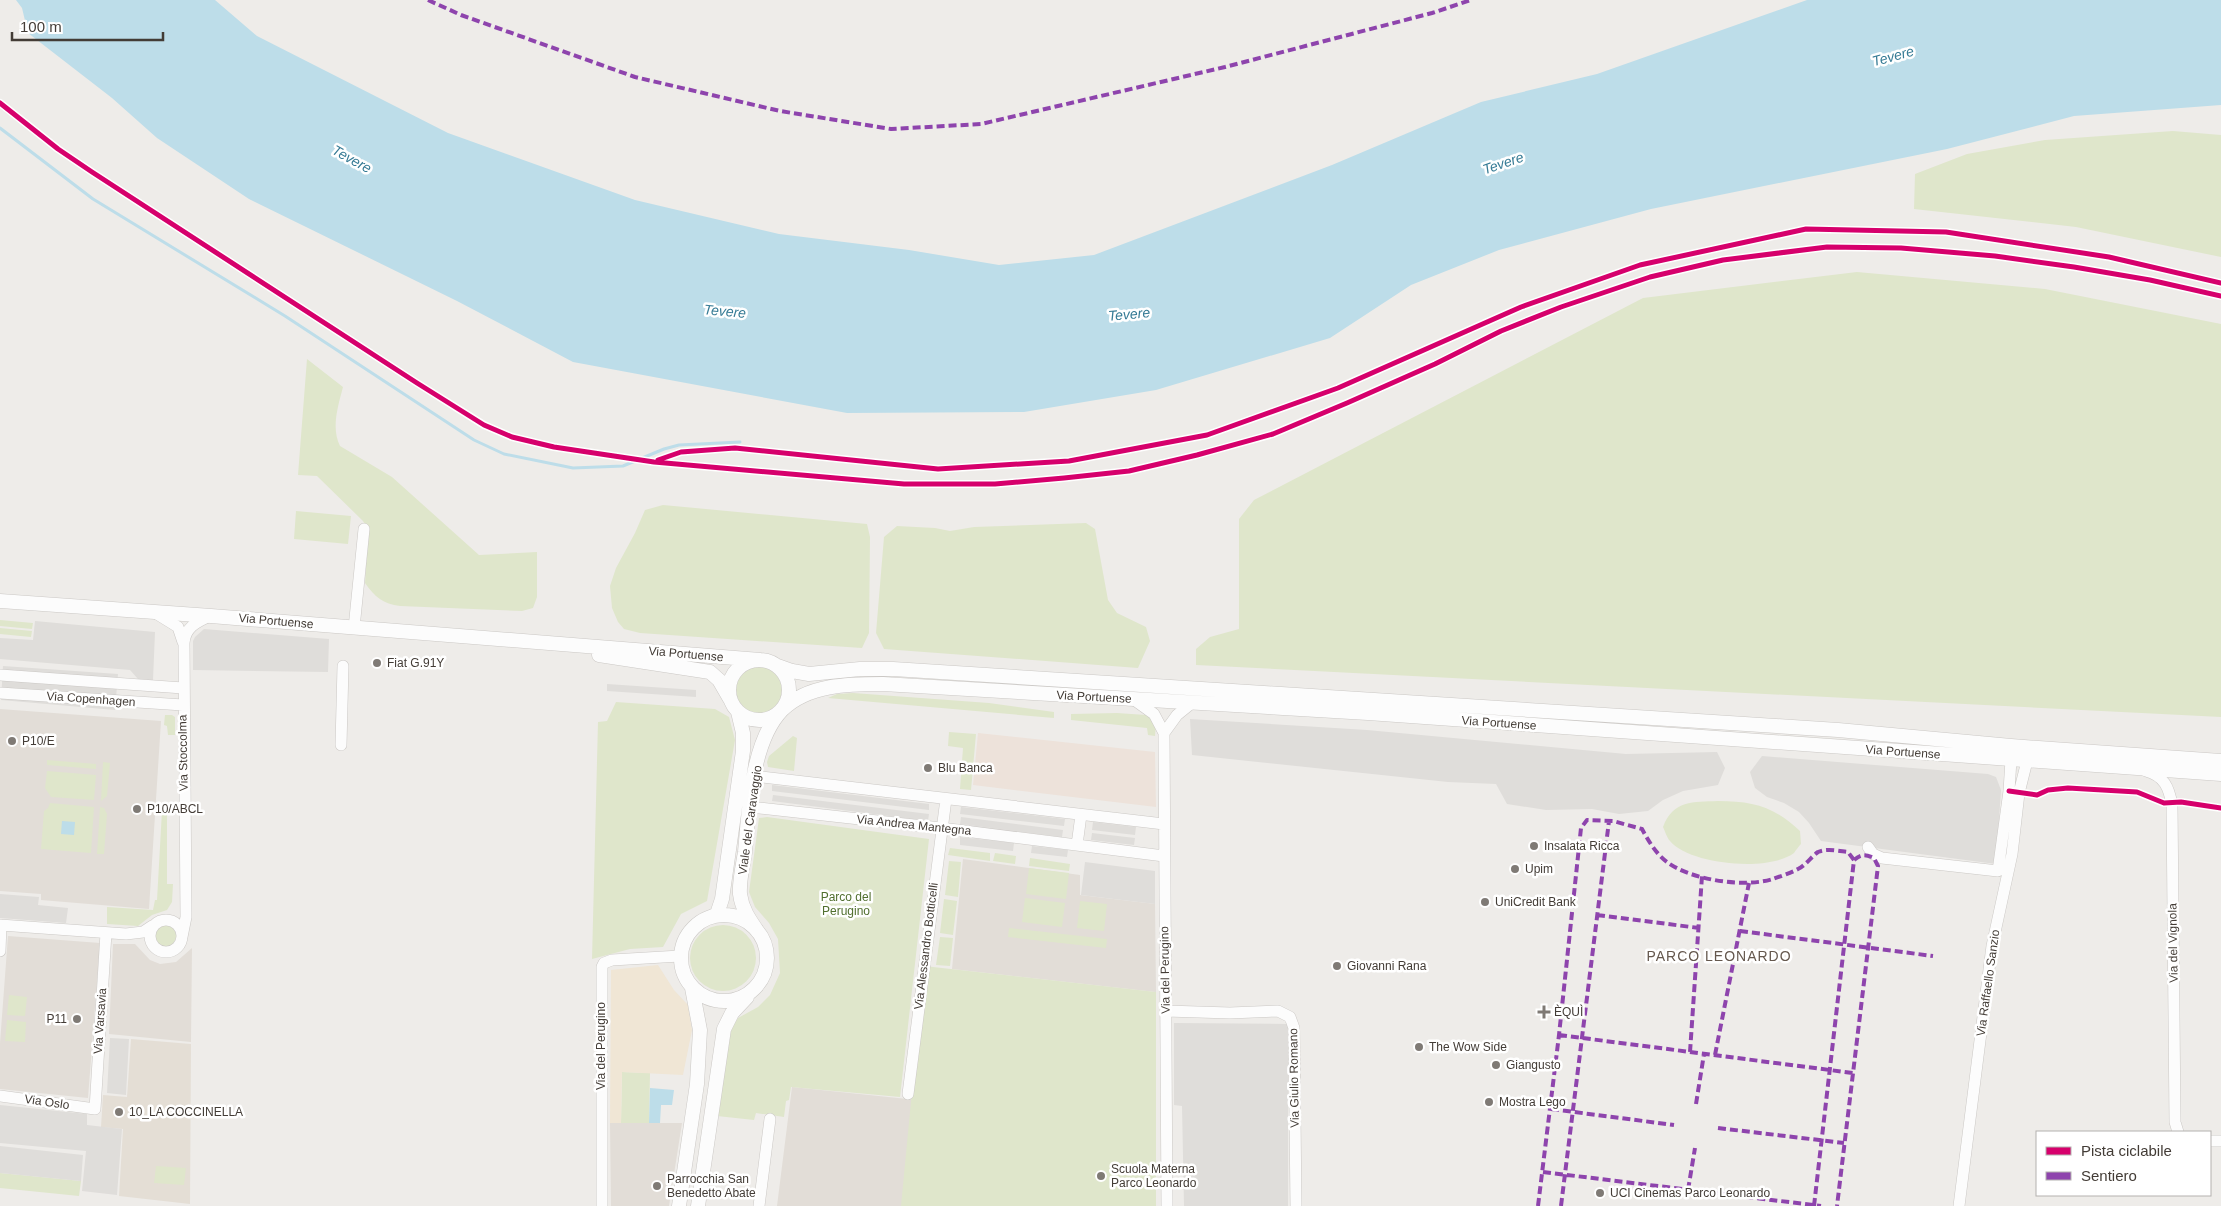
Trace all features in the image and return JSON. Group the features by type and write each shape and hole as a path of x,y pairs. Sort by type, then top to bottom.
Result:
{"street":[{"path":"354,628 364,529"},
{"name":"Via Portuense","path":"0,601 150,611 760,660"},
{"path":"150,611 166,618 178,627 184,643"},
{"path":"184,643 185,633 211,616"},
{"name":"Via Stoccolma","path":"182,937 186,917 184,643"},
{"name":"Via Portuense","path":"552,644 612,658 710,672 719,680 730,699"},
{"path":"760,660 778,666 788,683 787,702 782,710 765,720 746,718 738,712 730,699 729,689 735,672 750,661 760,660"},
{"path":"341,745 343,666"},
{"name":"Via Portuense","path":"778,666 792,672 809,674 893,668 1828,730 2011,746 2221,761"},
{"name":"Via Copenhagen","path":"0,675 183,688"},
{"name":"Via Portuense","path":"782,710 799,698 818,690 859,685 1193,702 2142,770 2221,774"},
{"name":"Via Copenhagen","path":"0,693 183,706"},
{"path":"1132,699 1154,714 1164,733 1177,715 1193,702"},
{"name":"Viale del Caravaggio","path":"758,932 745,912 740,893 754,776 766,738 782,710"},
{"name":"Viale del Caravaggio","path":"711,917 717,914 722,899 743,751 738,712"},
{"name":"Via del Perugino","path":"1164,733 1167,1206"},
{"path":"1868,847 1873,854 1882,858 1998,871 2009,791 2011,760"},
{"name":"Via Raffaello Sanzio","path":"1959,1206 1992,946 2012,854 2019,793 2027,761"},
{"name":"Via del Vignola","path":"2142,770 2154,773 2164,781 2172,804 2175,1122 2178,1131"},
{"path":"754,776 1164,824"},
{"name":"Via Alessandro Botticelli","path":"908,1094 946,798"},
{"name":"Via Andrea Mantegna","path":"750,807 941,828 1164,856"},
{"path":"1077,845 1081,815"},
{"path":"0,951 1,925 126,934 143,932 177,910 185,892"},
{"path":"698,1206 724,1029 732,1013 754,989 762,979 766,967 767,954 764,942 758,932 748,923 737,917 724,915 711,917 699,922 689,932 683,943 680,956 684,977 692,988 703,996 723,1001 743,997 754,989"},
{"path":"126,934 151,943 159,951 169,952 178,947 182,937 180,927 167,919 157,923 149,934 151,943"},
{"name":"Via Varsavia","path":"94,1109 106,933"},
{"name":"Via del Perugino","path":"602,1206 602,966 604,963 612,960 680,956"},
{"path":"679,1206 697,1084 700,1030 692,988"},
{"name":"Via Giulio Romano","path":"1166,1011 1230,1013 1278,1011 1291,1019 1294,1028 1296,1206"},
{"name":"Via Oslo","path":"0,1096 94,1109"},
{"path":"759,1206 770,1119"}],"shaded area":[{"path":"35,621 155,632 153,680 138,679 130,670 0,659 0,638 33,640"},
{"path":"204,629 329,639 328,672 193,670 193,641"},
{"path":"3,666 118,674 115,710 1,700"},
{"path":"607,684 696,690 696,697 607,691"},
{"path":"0,709 161,721 149,909 41,900 41,894 0,891"},
{"path":"1190,719 1367,730 1626,754 1717,752 1725,768 1718,785 1683,791 1663,800 1648,811 1619,814 1592,809 1546,810 1507,804 1496,784 1448,782 1192,755"},
{"path":"978,733 1155,752 1156,807 973,785"},
{"path":"1762,756 1988,774 1996,777 2001,790 1996,864 1821,841 1799,812 1784,803 1767,797 1755,788 1750,772"},
{"path":"772,785 929,804 929,810 772,791"},
{"path":"773,795 929,814 928,821 772,801"},
{"path":"961,807 1065,819 1064,826 960,814"},
{"path":"961,817 1063,830 1062,837 960,824"},
{"path":"1093,822 1136,827 1135,835 1092,830"},
{"path":"1092,833 1135,838 1134,845 1091,840"},
{"path":"960,837 1014,843 1013,851 960,845"},
{"path":"1032,846 1068,850 1067,857 1031,853"},
{"path":"963,859 1080,875 1080,895 1155,904 1156,992 952,969"},
{"path":"1085,862 1155,871 1155,904 1081,895"},
{"path":"0,894 39,897 38,905 68,908 66,923 0,918"},
{"path":"8,936 100,943 88,1098 0,1089 0,1043"},
{"path":"113,944 135,944 150,960 160,964 176,962 192,948 191,1042 109,1034"},
{"path":"1174,1023 1288,1024 1288,1206 1184,1206 1182,1106 1174,1105"},
{"path":"110,1038 129,1039 126,1095 107,1093"},
{"path":"131,1039 191,1044 190,1204 119,1196 123,1129 101,1127 103,1095 127,1097"},
{"path":"792,1087 917,1100 902,1206 777,1206"},
{"path":"0,1105 87,1114 87,1125 122,1129 117,1195 82,1191 86,1151 0,1143"},
{"path":"610,1123 682,1123 669,1206 611,1206"},
{"path":"0,1146 83,1155 81,1181 0,1173"}],"green space":[{"path":"2173,131 2221,135 2221,257 2076,227 1914,209 1915,174 1967,154 2045,140"},
{"path":"1857,272 2045,289 2221,324 2221,717 1196,665 1196,649 1210,637 1239,629 1239,519 1254,500 1643,298"},
{"path":"307,359 343,387 337,409 336,424 337,439 340,446 392,477 479,555 537,552 537,597 533,608 522,611 400,606 384,602 372,592 365,583 368,530 363,521 317,476 298,475"},
{"path":"663,505 867,524 870,537 869,633 862,648 640,633 624,629 618,622 612,608 610,586 616,568 645,510"},
{"path":"296,511 351,516 348,544 294,539"},
{"path":"1086,523 1095,529 1108,600 1117,613 1146,627 1150,641 1138,668 884,649 876,633 884,537 897,526 935,528 950,531 974,527"},
{"path":"0,620 33,623 32,629 0,626"},
{"path":"0,628 32,631 31,637 0,634"},
{"path":"759,667 772,671 778,677 782,690 778,703 772,709 759,713 746,709 740,703 736,690 740,677 746,671"},
{"path":"853,693 989,703 1054,712 1054,718 828,698 837,694"},
{"path":"616,702 715,709 729,717 735,740 707,901 681,914 663,947 630,949 592,959 598,722 607,721"},
{"path":"1117,713 1146,715 1156,723 1155,736 1148,735 1147,728 1071,720 1071,714"},
{"path":"165,715 175,717 175,735 168,735 167,726 164,725"},
{"path":"949,732 976,734 971,790 960,789 963,748 948,746"},
{"path":"793,736 797,738 794,771 768,767 769,756"},
{"path":"47,760 96,764 96,769 47,765"},
{"path":"103,762 110,763 107,796 101,801"},
{"path":"47,771 96,775 94,800 51,797 45,788"},
{"path":"1718,801 1753,804 1782,816 1800,831 1801,844 1794,853 1782,859 1767,863 1749,864 1730,863 1694,856 1680,849 1669,840 1663,827 1667,818 1678,807 1685,804"},
{"path":"50,803 94,807 91,853 41,849 44,811"},
{"path":"100,807 104,808 107,814 104,854 97,854"},
{"path":"162,811 167,811 167,884 173,884 172,902 167,910 152,915 138,926 107,924 107,907 153,910 155,900 157,900"},
{"name":"Parco del Perugino","path":"767,817 929,839 900,1097 791,1087 789,1100 786,1101 784,1117 756,1113 754,1120 717,1116 730,1029 738,1018 758,1007 770,995 780,973 778,939 769,923 755,907 749,892 759,818"},
{"path":"950,848 990,853 990,861 948,855"},
{"path":"995,853 1016,856 1015,864 993,861"},
{"path":"1030,858 1070,864 1069,871 1029,866"},
{"path":"949,861 961,862 958,897 945,895"},
{"path":"1029,868 1069,873 1066,899 1026,894"},
{"path":"1025,898 1065,903 1062,927 1022,922"},
{"path":"944,899 957,901 953,935 940,933"},
{"path":"1080,901 1107,904 1104,931 1077,928"},
{"path":"165,925 173,928 176,936 173,944 165,947 157,944 154,936 157,928"},
{"path":"717,925 729,925 741,930 751,940 756,952 754,971 741,986 729,991 717,991 705,986 695,976 690,964 690,952 695,940 705,930"},
{"path":"1009,928 1107,939 1106,948 1008,937"},
{"path":"940,937 953,938 950,966 936,965"},
{"path":"924,966 1156,992 1156,1206 901,1206"},
{"path":"9,995 27,997 25,1016 7,1015"},
{"path":"7,1020 26,1022 25,1042 5,1041"},
{"path":"622,1072 650,1073 649,1123 621,1123"},
{"path":"156,1166 186,1168 184,1185 154,1183"},
{"path":"0,1173 81,1181 79,1196 0,1188"}],"sand":[{"path":"658,965 674,990 688,1005 692,1030 683,1075 622,1072 621,1123 610,1123 611,970"}],"water":[{"name":"Tevere","path":"16,0 215,0 257,36 448,133 635,200 779,234 909,250 999,265 1094,255 1332,165 1481,102 1597,74 1807,0 2221,0 2221,105 2074,116 1947,149 1651,209 1499,250 1411,285 1330,338 1156,390 1024,412 847,413 573,362 457,301 249,199 157,138 112,98 28,33 22,8"},
{"path":"62,821 75,822 74,835 61,834"},
{"path":"650,1088 674,1090 672,1105 661,1105 660,1123 649,1123"}],"waterway":[{"path":"0,128 93,199 285,316 474,440 504,454 573,468 623,466 664,449 679,445 740,442"}],"marked path":[{"path":"428,0 461,15 635,77 780,111 891,129 981,124 1225,67 1432,13 1471,0"},
{"path":"1538,1206 1559,1035 1581,828 1587,820 1613,821 1642,829 1656,851 1667,862 1690,874 1718,881 1748,883 1773,879 1798,869 1818,852 1825,850 1848,852 1854,860"},
{"path":"1561,1206 1609,821"},
{"path":"1814,1206 1854,860 1866,855 1874,858 1878,866 1837,1206"},
{"path":"1690,1052 1702,876"},
{"path":"1715,1055 1749,883"},
{"path":"1597,915 1699,928"},
{"path":"1740,931 1933,956"},
{"path":"1559,1035 1853,1073"},
{"path":"1696,1104 1704,1054"},
{"path":"1551,1109 1674,1125"},
{"path":"1718,1128 1844,1143"},
{"path":"1688,1190 1695,1148"},
{"path":"1543,1172 1821,1206"}],"cycle path":[{"path":"0,103 58,149 92,172 417,383 484,425 512,437 554,447 654,462 904,484 995,484 1064,478 1129,471 1197,455 1273,434 1435,364 1501,331 1561,307 1650,277 1723,260 1827,247 1901,248 1995,256 2074,267 2150,280 2221,296"},
{"path":"658,460 681,452 735,448 938,469 1069,461 1207,435 1338,388 1521,307 1640,265 1806,229 1946,232 2109,257 2221,283"},
{"path":"2009,791 2037,795 2048,790 2068,788 2137,792 2164,803 2181,802 2221,808"}],"place":[{"name":"Fiat G.91Y","path":"377,663"},
{"name":"P10/E","path":"12,741"},
{"name":"Blu Banca","path":"928,768"},
{"name":"P10/ABCL","path":"137,809"},
{"name":"Insalata Ricca","path":"1534,846"},
{"name":"Upim","path":"1515,869"},
{"name":"UniCredit Bank","path":"1485,902"},
{"name":"Giovanni Rana","path":"1337,966"},
{"name":"ÈQUÌ","path":"1544,1012"},
{"name":"P11","path":"77,1019"},
{"name":"The Wow Side","path":"1419,1047"},
{"name":"Giangusto","path":"1496,1065"},
{"name":"Mostra Lego","path":"1489,1102"},
{"name":"10_LA COCCINELLA","path":"119,1112"},
{"name":"Scuola Materna Parco Leonardo","path":"1101,1176"},
{"name":"Parrocchia San Benedetto Abate","path":"657,1186"},
{"name":"UCI Cinemas Parco Leonardo","path":"1600,1193"}],"district":[{"name":"PARCO LEONARDO","path":"1719,956"}]}
